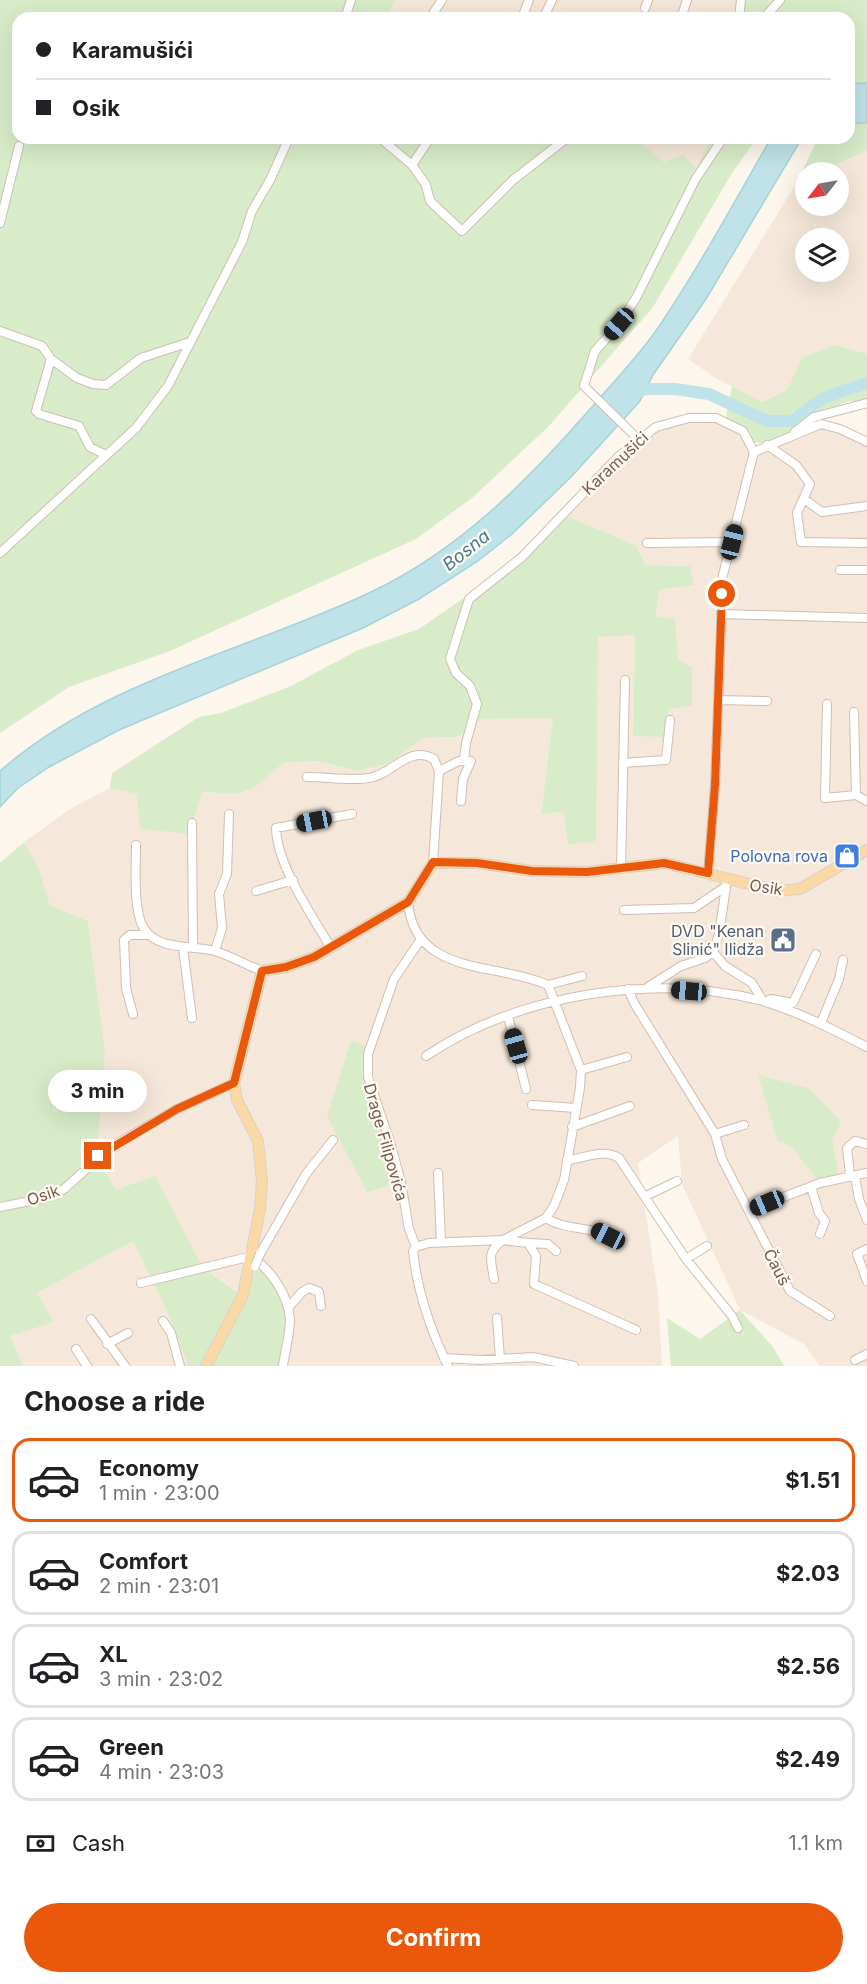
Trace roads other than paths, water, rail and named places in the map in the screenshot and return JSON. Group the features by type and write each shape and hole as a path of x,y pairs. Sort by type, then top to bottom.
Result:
{"main road":[{"name":"Osik","path":"433,862 477,863 532,871 587,872 664,863 708,873 726,883 789,891 800,889 867,850"},
{"path":"206,1366 243,1295 253,1258 262,1181 258,1141 237,1100 234,1083 262,971 300,962 331,948 408,902 433,862"}],"street":[{"path":"769,12 780,0"},
{"path":"0,553 136,428 168,386 242,242 252,211 270,180 286,144"},
{"path":"387,144 412,165 426,185 430,201 462,231 513,180 559,144"},
{"path":"412,165 425,144"},
{"path":"638,438 584,386 595,351 619,324 636,298 695,180 719,144"},
{"path":"0,223 19,146"},
{"path":"0,331 42,346 51,358 77,378 93,384 106,384 141,358 190,342"},
{"path":"51,358 36,411 39,414 79,426 90,447 106,455"},
{"path":"792,434 814,417 867,403"},
{"name":"Karamušići","path":"464,759 466,742 477,704 470,686 456,673 450,659 465,604 522,557 570,505 638,438 656,427 676,420 695,417 716,418 743,431 754,452"},
{"path":"708,873 723,575 754,452 821,423 867,442"},
{"path":"767,445 796,465 810,484 797,513 801,542 867,543"},
{"path":"804,499 822,512 867,506"},
{"path":"647,543 732,542"},
{"path":"840,570 867,570"},
{"path":"721,614 867,618"},
{"path":"621,869 625,680"},
{"path":"718,700 767,702"},
{"path":"827,704 825,798 856,795 867,801"},
{"path":"854,712 856,795"},
{"path":"623,763 666,760 670,720"},
{"path":"307,777 371,778 404,759 419,754 434,759 438,771 433,862"},
{"path":"438,771 464,759 471,760 464,778 461,801"},
{"path":"215,951 222,928 219,894 227,874 229,814"},
{"path":"331,948 293,880 278,845 276,828 352,814"},
{"path":"192,823 188,948 192,1018"},
{"path":"136,845 139,913 142,925 149,935"},
{"path":"256,891 293,880"},
{"name":"Osik","path":"624,910 694,909 726,883"},
{"name":"Osik","path":"713,952 720,934 726,883"},
{"path":"408,902 409,912 421,939 451,961 518,974 548,985 582,976"},
{"path":"133,1014 126,988 124,940 130,935 149,935 188,948 215,951 262,971"},
{"name":"Drage Filipovića","path":"421,939 394,979 388,994 368,1054 368,1077 401,1182 409,1229 416,1247 412,1251 415,1269 446,1362 500,1359 574,1366"},
{"path":"648,987 681,966 705,958 713,952 725,966 752,983 764,1002"},
{"path":"764,1002 771,999 793,1003 816,954"},
{"path":"821,1023 839,979 843,960"},
{"path":"494,1279 491,1251 503,1240 546,1218 558,1197 567,1160 581,1070 574,1046 553,1002 548,985"},
{"path":"426,1056 451,1040 508,1016 553,1002 648,987 710,993 764,1002 821,1023 867,1047"},
{"name":"Čauš","path":"628,989 634,1003 715,1134 722,1159 790,1291 830,1317"},
{"path":"508,1016 526,1089"},
{"path":"581,1070 627,1057"},
{"name":"Osik","path":"0,1207 45,1198 64,1189 111,1147 177,1109 234,1083"},
{"path":"532,1105 576,1108"},
{"path":"572,1127 630,1106"},
{"path":"715,1134 744,1125"},
{"path":"141,1283 253,1258 306,1173 333,1140"},
{"path":"867,1144 855,1140 847,1148 867,1220"},
{"path":"567,1160 595,1154 616,1156 646,1196 686,1259 732,1316 738,1328"},
{"path":"438,1173 441,1242"},
{"path":"750,1210 811,1186 867,1173"},
{"path":"646,1196 677,1181"},
{"path":"811,1186 819,1213 825,1221 820,1234"},
{"path":"546,1218 566,1226 595,1229 608,1236"},
{"path":"416,1247 420,1244 441,1242 503,1240 548,1244 556,1251"},
{"path":"528,1243 536,1256 534,1284 636,1330"},
{"path":"686,1259 706,1246"},
{"path":"867,1249 856,1254 867,1281"},
{"path":"253,1258 274,1278 288,1308 290,1321 283,1366"},
{"path":"288,1308 302,1292 309,1288 315,1288 319,1292 321,1306"},
{"path":"497,1318 500,1359"},
{"path":"91,1319 125,1366"},
{"path":"163,1321 171,1333 180,1366"},
{"path":"107,1344 128,1333"},
{"path":"76,1349 87,1366"},
{"path":"855,1360 867,1354"}],"water":[{"path":"867,83 867,123 855,123 855,84"},
{"name":"Bosna","path":"768,144 798,144 706,299 653,375 640,401 571,477 512,534 478,561 419,599 363,628 119,730 49,767 18,788 0,807 0,771 41,739 85,713 131,689 178,669 324,613 371,592 434,556 463,535 542,462 627,368 652,336 703,256"}],"waterway":[{"path":"631,394 646,389 675,389 709,394 767,421 792,421 825,397 867,383"}],"place":[{"name":"Polovna rova","path":"847,856"},
{"name":"DVD \"Kenan Slinić\" Ilidža","path":"783,940"}]}
